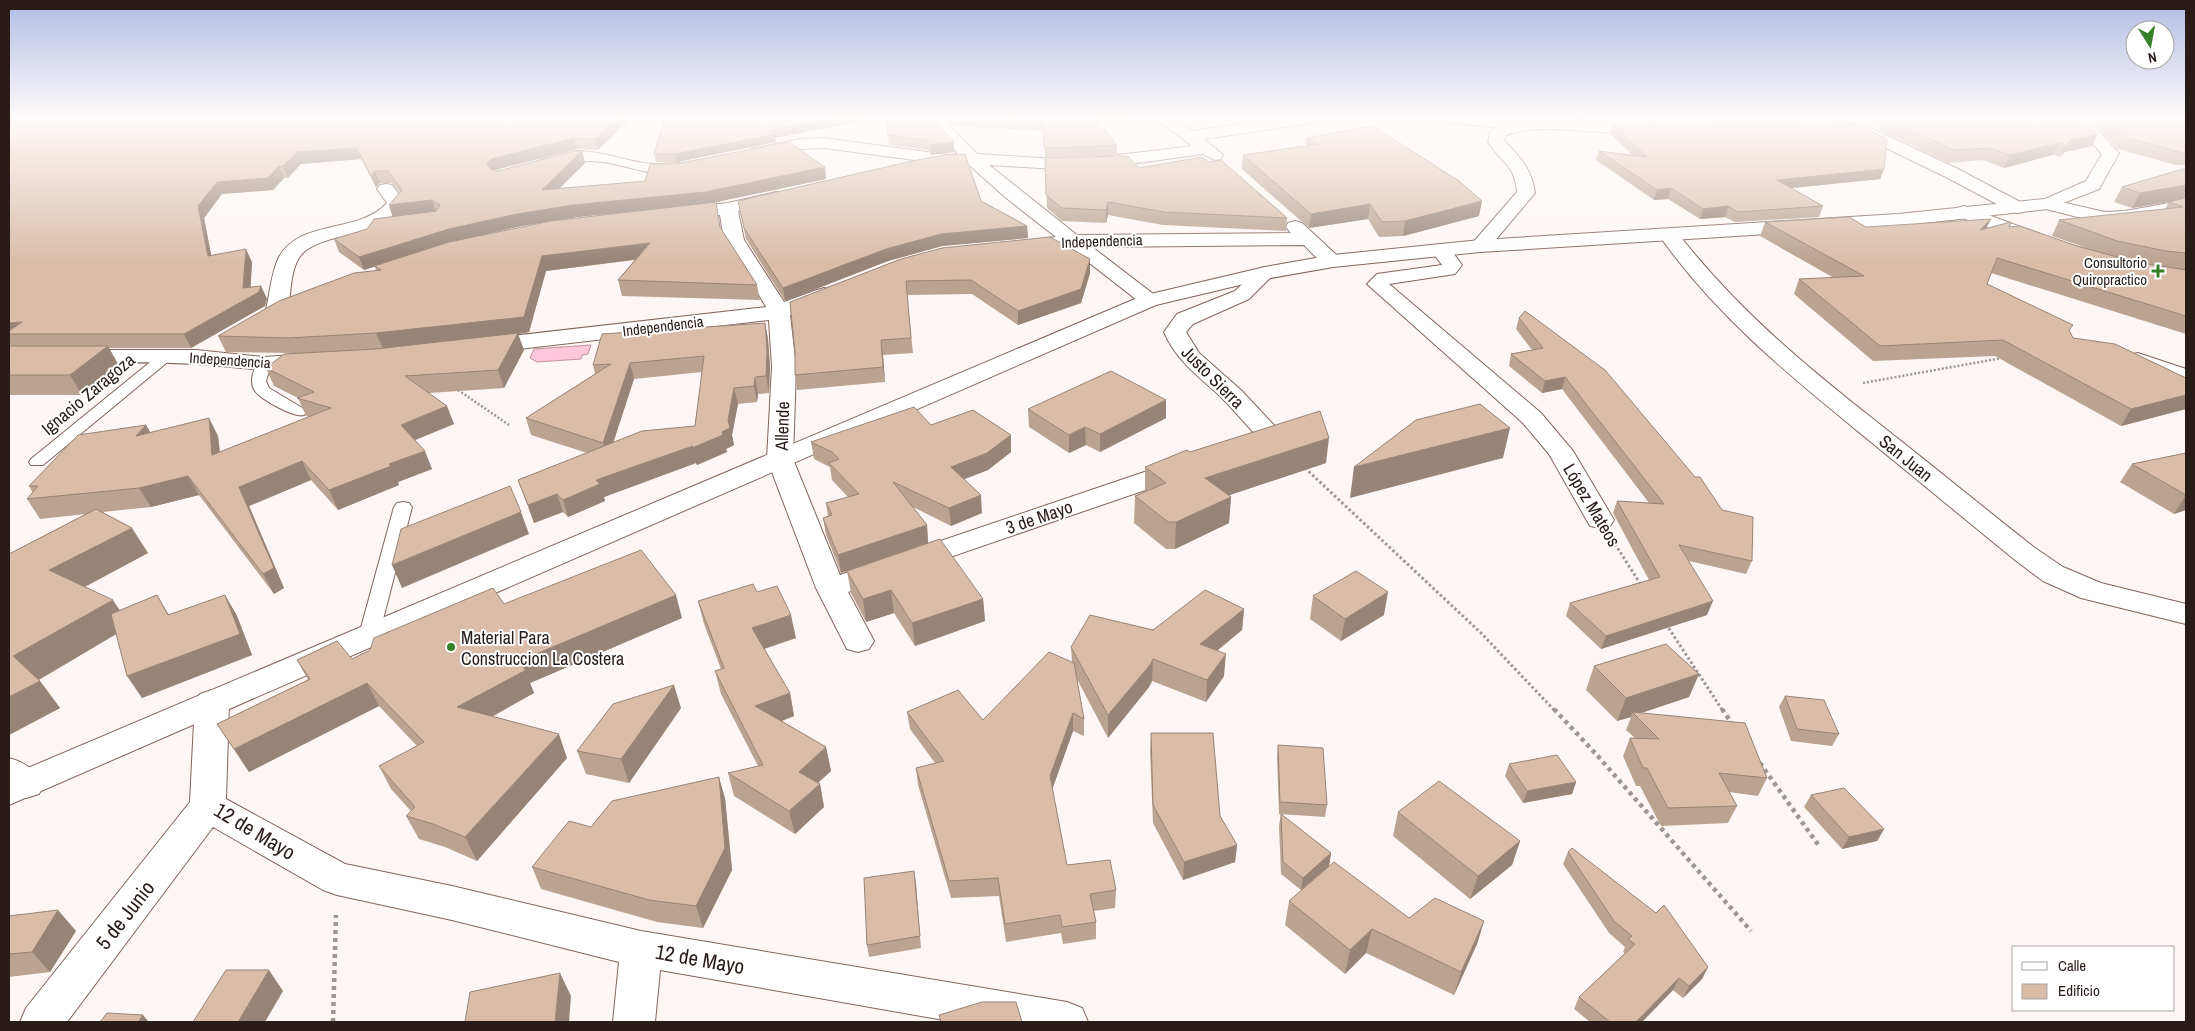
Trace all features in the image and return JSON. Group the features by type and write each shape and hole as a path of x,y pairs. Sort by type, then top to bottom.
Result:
{"main road":[{"path":"530,169 540,166"},
{"path":"639,166 652,169 697,166"},
{"path":"895,169 909,166"},
{"path":"980,166 1011,193 1149,300"},
{"path":"1480,246 1526,192 1525,177 1518,166"},
{"path":"1938,166 2018,208"},
{"path":"14,782 212,702 1149,300 1265,273 1333,261 1480,246 1811,227 2048,204 2093,185 2104,166"},
{"path":"277,311 289,256 297,248 314,239 348,230 385,216 393,209 396,203 386,189"},
{"path":"661,216 728,208 793,193"},
{"path":"2048,204 2104,218 2120,217 2186,205"},
{"name":"Allende","path":"728,208 734,240 779,312 784,366 780,459 831,588 858,641"},
{"path":"1964,212 2046,243"},
{"path":"1279,213 1333,261"},
{"name":"San Juan","path":"1669,235 1708,286 1743,322 1831,398 2025,554 2053,574 2092,591 2186,614"},
{"name":"Independencia","path":"1002,248 1072,240 1308,239"},
{"name":"López Mateos","path":"1442,250 1452,265 1448,270 1384,278 1377,284 1532,418 1560,451 1600,520"},
{"name":"Justo Sierra","path":"1265,273 1242,295 1185,319 1175,332 1179,344 1187,356 1228,392 1271,436"},
{"name":"Independencia","path":"463,349 779,312 841,287"},
{"path":"196,357 220,343"},
{"path":"2121,354 2186,376"},
{"name":"Independencia","path":"9,357 196,357 264,364 333,360"},
{"name":"3 de Mayo","path":"831,588 1271,436"},
{"name":"12 de Mayo","path":"212,702 208,806 337,879 452,903 641,949 1067,1022"},
{"name":"5 de Junio","path":"41,1022 208,806"},
{"path":"634,1022 641,949"}],"lane":[{"path":"348,230 393,224"},
{"name":"Ignacio Zaragoza","path":"37,462 165,357"},
{"path":"264,364 259,381 262,390 299,412"},
{"path":"369,634 403,507"}],"path":[{"path":"1831,398 1861,383 2006,358"},
{"path":"456,388 509,425"},
{"path":"1271,436 1487,640 1596,754 1752,931"},
{"name":"López Mateos","path":"1600,520 1646,593"},
{"path":"1662,618 1738,732"},
{"path":"1755,756 1819,846"},
{"path":"333,1022 337,879"}],"shaded area":[{"path":"591,345 588,354 582,355 581,359 537,362 530,358 534,349"}],"building":[{"path":"9,166 279,166 268,178 217,182 198,206 208,256 246,249 243,288 261,286 259,292 184,334 9,334 9,331 22,322 9,323"},
{"path":"366,166 489,166 490,169 498,171 517,166 566,166 542,190 645,181 649,166 825,167 705,192 573,205 517,214 449,229 359,257 334,239 367,229 374,219 436,211 440,205 432,200 389,205 402,190 388,171 375,171 371,176"},
{"path":"890,166 969,166 981,201 1027,226 941,234 886,249 783,288 744,228 738,201"},
{"path":"1045,166 1137,166 1139,168 1150,166 1228,166 1287,218 1164,212 1108,202 1106,210 1062,208 1046,195"},
{"path":"1256,166 1436,166 1459,181 1482,201 1405,221 1382,222 1370,204 1311,214"},
{"path":"1621,166 1884,166 1884,169 1777,180 1823,206 1738,212 1728,206 1703,209 1671,188 1657,190"},
{"path":"2186,168 2186,185 2140,193 2122,187"},
{"path":"2186,198 2186,253 2117,241 2059,220 2183,207 2169,202"},
{"path":"716,202 720,227 757,285 618,280 650,243 542,256 524,317 376,333 288,338 218,336 279,301 354,273 381,270 374,266 449,242 551,221"},
{"path":"1849,217 1866,227 1991,219 1980,230 2011,222 2009,227 2020,226 2077,246 2135,262 2186,270 2186,316 1997,258 1987,284 2073,325 2069,330 2073,338 2115,344 2186,378 2186,395 2131,409 2003,340 1880,346 1799,279 1864,276 1765,222"},
{"path":"1050,237 1090,259 1081,289 1018,311 971,280 906,281 911,338 881,340 883,367 795,375 795,352 790,302 901,259 942,248"},
{"path":"1525,311 1605,370 1695,477 1700,477 1722,510 1753,517 1752,561 1679,545 1713,601 1606,636 1570,603 1660,577 1617,501 1664,504 1565,377 1545,381 1511,354 1543,348 1519,318"},
{"path":"765,323 766,376 755,377 754,386 734,388 728,420 730,428 722,432 723,435 692,448 693,446 596,480 600,484 563,500 557,494 528,505 518,480 642,431 695,426 704,356 630,363 603,443 526,418 611,364 593,365 602,334"},
{"path":"518,333 498,370 405,376 447,406 401,425 425,451 389,464 391,466 329,490 302,461 239,487 274,568 263,574 188,476 139,488 27,499 38,486 29,486 78,435 146,425 136,436 209,418 212,455 331,408 297,398 314,392 266,368 284,354 376,349"},
{"path":"9,346 108,346 70,375 9,375"},
{"path":"1111,371 1166,400 1100,434 1085,427 1069,435 1028,409"},
{"path":"1480,404 1510,428 1354,467 1416,420"},
{"path":"914,407 931,425 973,410 1011,435 987,453 951,467 981,495 949,508 893,482 927,525 838,555 823,518 832,515 826,503 859,494 829,463 839,459 832,452 811,442"},
{"path":"1320,411 1329,438 1205,478 1231,497 1176,522 1168,522 1135,496 1166,483 1145,467 1187,450 1190,452"},
{"path":"2186,453 2186,495 2132,464"},
{"path":"510,486 521,512 392,565 401,529"},
{"path":"96,509 132,528 49,570 113,600 13,656 40,681 9,697 9,554"},
{"path":"940,539 983,599 912,623 891,590 863,599 847,571"},
{"path":"641,550 676,595 517,662 526,670 457,707 559,734 465,837 433,824 406,816 415,807 379,766 424,742 367,683 234,749 217,724 310,679 297,660 337,641 352,659 370,650 374,638 493,588 504,604"},
{"path":"1356,571 1388,592 1345,619 1313,596"},
{"path":"753,584 757,592 777,586 791,615 752,628 790,693 755,706 826,747 799,772 820,784 789,811 728,773 763,765 715,671 724,668 698,601"},
{"path":"1205,590 1244,609 1200,644 1226,654 1207,680 1153,659 1108,715 1071,647 1090,615 1153,630"},
{"path":"157,595 168,615 225,595 240,634 127,676 111,614"},
{"path":"1666,644 1699,674 1626,698 1594,666"},
{"path":"1049,652 1074,663 1084,719 1073,713 1050,776 1067,865 1110,860 1116,890 1090,894 1096,922 1062,927 1060,915 1005,924 998,878 949,881 916,768 944,761 907,712 958,690 983,720"},
{"path":"674,685 621,759 577,751 613,704"},
{"path":"1785,696 1824,700 1839,734 1797,729"},
{"path":"1632,712 1745,723 1767,778 1719,773 1737,806 1668,808 1647,768 1643,768 1630,738 1659,739"},
{"path":"1151,733 1213,733 1220,816 1237,845 1184,862 1153,805"},
{"path":"1278,745 1323,748 1327,805 1280,802"},
{"path":"1557,755 1576,782 1527,791 1509,764"},
{"path":"719,777 725,848 696,906 649,900 532,867 569,821 591,827 612,801"},
{"path":"1439,781 1520,841 1478,876 1398,812"},
{"path":"1844,788 1884,829 1849,837 1811,795"},
{"path":"1281,814 1331,853 1303,878 1283,862"},
{"path":"1572,848 1656,913 1664,905 1708,967 1689,986 1679,978 1636,1022 1610,1022 1579,997 1635,944 1628,939 1632,936 1614,921 1568,852"},
{"path":"1334,862 1409,918 1435,898 1484,921 1461,972 1372,929 1350,950 1289,901"},
{"path":"914,871 920,936 867,945 864,878"},
{"path":"58,910 32,952 9,954 9,916"},
{"path":"226,970 269,970 238,1022 193,1022"},
{"path":"560,973 555,1022 465,1022 470,992"},
{"path":"982,1002 1016,1002 1022,1022 941,1022 939,1015"},
{"path":"107,1013 143,1015 138,1022 100,1022"}],"place":[{"name":"Consultorio Quiropractico","path":"2158,271"},
{"name":"Material Para Construccion La Costera","path":"451,647"}]}
